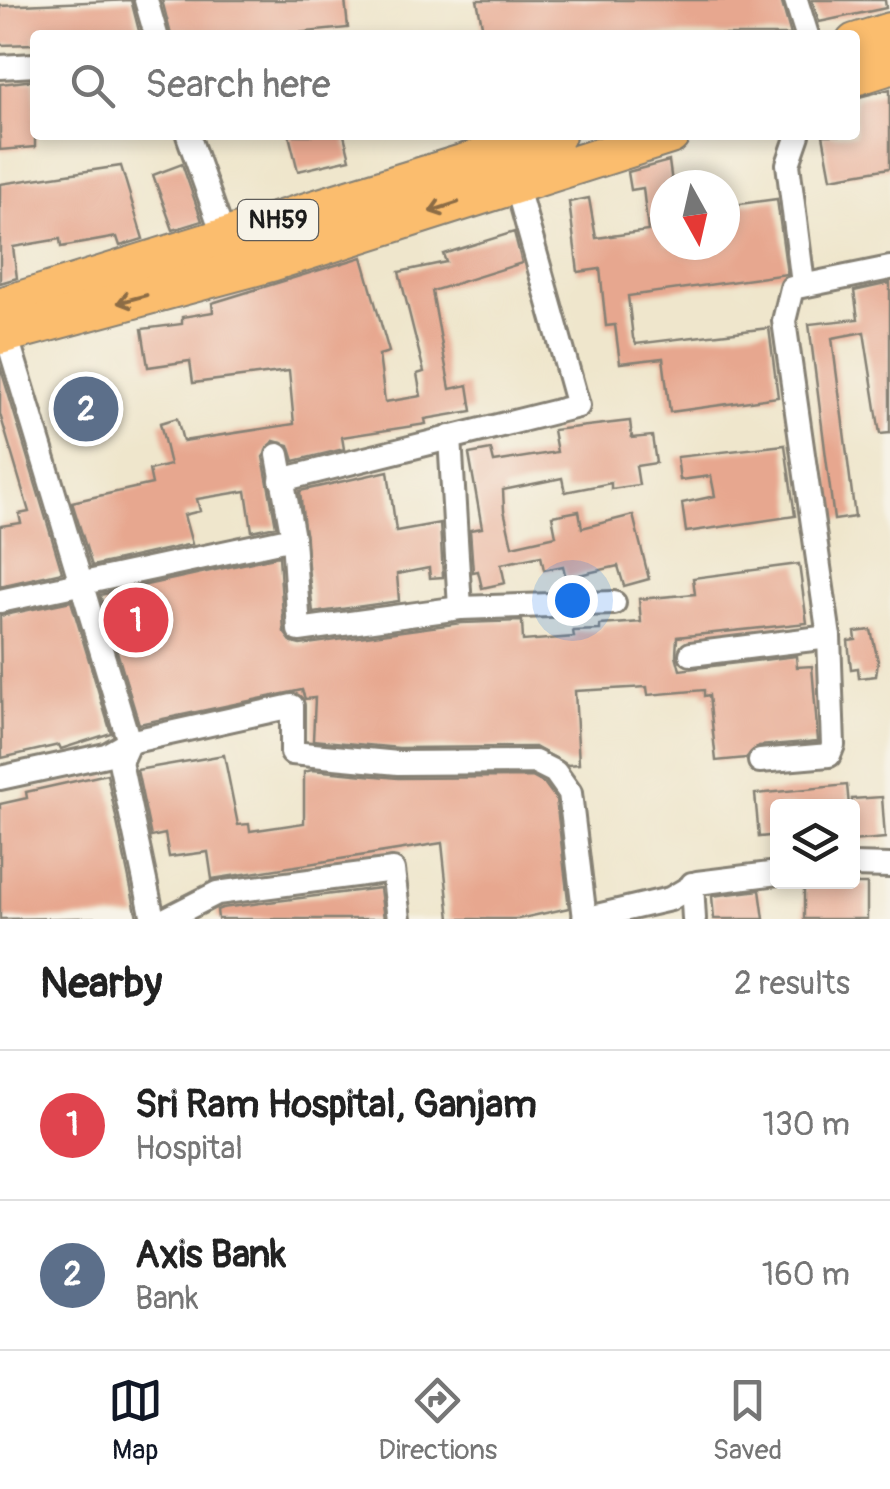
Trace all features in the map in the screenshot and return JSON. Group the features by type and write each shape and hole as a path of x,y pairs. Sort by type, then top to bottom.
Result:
{"highway":[{"path":"860,42 890,32"},
{"path":"860,74 890,65"},
{"name":"NH59","path":"1,323 224,237 540,140"},
{"path":"1,323 271,262 654,140"}],"street":[{"path":"146,0 155,30"},
{"path":"796,0 805,30"},
{"path":"0,67 30,65"},
{"path":"190,140 224,237"},
{"path":"796,140 788,164 803,284"},
{"path":"281,480 578,406 516,184"},
{"path":"760,761 829,754 833,746 829,637 784,321 792,288 890,268"},
{"path":"1,323 83,582 128,742 120,762 153,919"},
{"path":"450,436 460,608"},
{"path":"278,454 293,538 299,630 460,608 614,603"},
{"path":"0,601 293,538"},
{"path":"691,654 829,637"},
{"path":"0,778 106,756 128,742 292,706 292,754 398,763 535,762 555,772 570,793 585,919 658,903 692,884 770,873"},
{"path":"860,865 890,866"},
{"path":"166,919 217,892 393,870 399,919"},
{"path":"692,884 694,919"}],"building":[{"path":"131,0 139,30 30,30 30,44 0,45 0,6"},
{"path":"162,0 345,0 348,28 327,30 170,30"},
{"path":"477,0 781,0 790,30 483,30"},
{"path":"812,0 885,0 886,8 819,22"},
{"path":"30,81 30,140 35,140 35,147 0,150 0,84"},
{"path":"890,89 890,168 831,178 824,140 860,140 860,97"},
{"path":"290,140 345,140 350,159 298,171"},
{"path":"669,161 670,170 650,170 650,260 740,260 740,204 777,199 787,274 628,296 636,344 769,328 778,397 670,412 663,358 620,363 615,325 606,326 600,269 578,272 569,202 589,198 596,238 648,231 643,188 631,190 628,172"},
{"path":"182,164 202,221 173,230 153,175"},
{"path":"121,166 143,239 120,246 117,237 61,247 60,239 13,247 17,278 0,283 0,184"},
{"path":"514,232 522,263 432,291 450,389 468,385 472,411 425,419 426,424 342,437 344,449 294,461 289,445 274,441 263,457 276,526 252,531 246,491 197,499 200,511 184,515 192,544 92,566 72,502 152,484 149,470 170,465 160,423 177,418 183,441 294,424 289,371 193,383 190,361 148,367 142,329 182,324 182,317 213,312 212,303 362,257 389,352 379,355 385,402 421,396 417,374 424,372 399,272 446,262 443,254"},
{"path":"890,283 890,433 880,434 864,332 832,338 855,517 834,520 809,324 858,319 854,291"},
{"path":"0,366 62,572 0,586 0,526 21,523 19,514 29,512 0,414"},
{"path":"630,421 632,438 652,436 656,463 636,466 639,485 611,489 611,483 565,492 562,478 503,490 504,510 512,546 556,536 552,516 579,511 582,528 633,515 649,579 624,586 618,566 566,578 563,566 544,570 541,556 501,564 505,583 482,588 478,571 473,572 470,530 482,528 469,454 491,450 494,462 557,452 553,430"},
{"path":"785,445 795,516 686,532 682,503 715,496 711,476 680,480 677,457"},
{"path":"388,471 396,531 440,523 443,577 430,578 429,568 397,574 399,601 313,613 300,491"},
{"path":"279,556 284,632 292,643 300,645 461,623 522,621 523,641 574,637 573,631 641,622 639,599 695,594 693,578 799,564 807,623 677,637 676,655 680,670 796,656 797,667 812,666 818,741 759,746 746,758 716,761 709,695 704,696 704,690 648,695 647,687 575,691 579,764 568,765 535,747 399,748 313,740 315,698 305,699 302,690 139,724 100,595"},
{"path":"71,601 111,733 61,749 59,745 2,758 0,616"},
{"path":"871,630 878,661 876,676 859,678 858,668 851,669 848,641 856,640 855,632"},
{"path":"224,755 238,825 249,824 250,831 304,823 304,772 312,770 398,778 532,777 545,784 556,799 569,908 518,919 450,919 442,843 212,879 208,852 169,857 165,834 151,837 137,770"},
{"path":"107,774 137,917 0,919 0,804 27,798 26,792"},
{"path":"847,785 848,799 770,799 770,836 759,837 755,794"},
{"path":"882,797 885,838 860,840 860,799 852,799"},
{"path":"860,884 867,884 867,919 804,919 804,889 860,889"},
{"path":"380,888 384,919 218,919 217,910 222,908"},
{"path":"760,890 764,919 714,919 712,896"}],"place":[{"name":"Axis Bank","path":"86,409"},
{"name":"Sri Ram Hospital, Ganjam","path":"136,620"}]}
